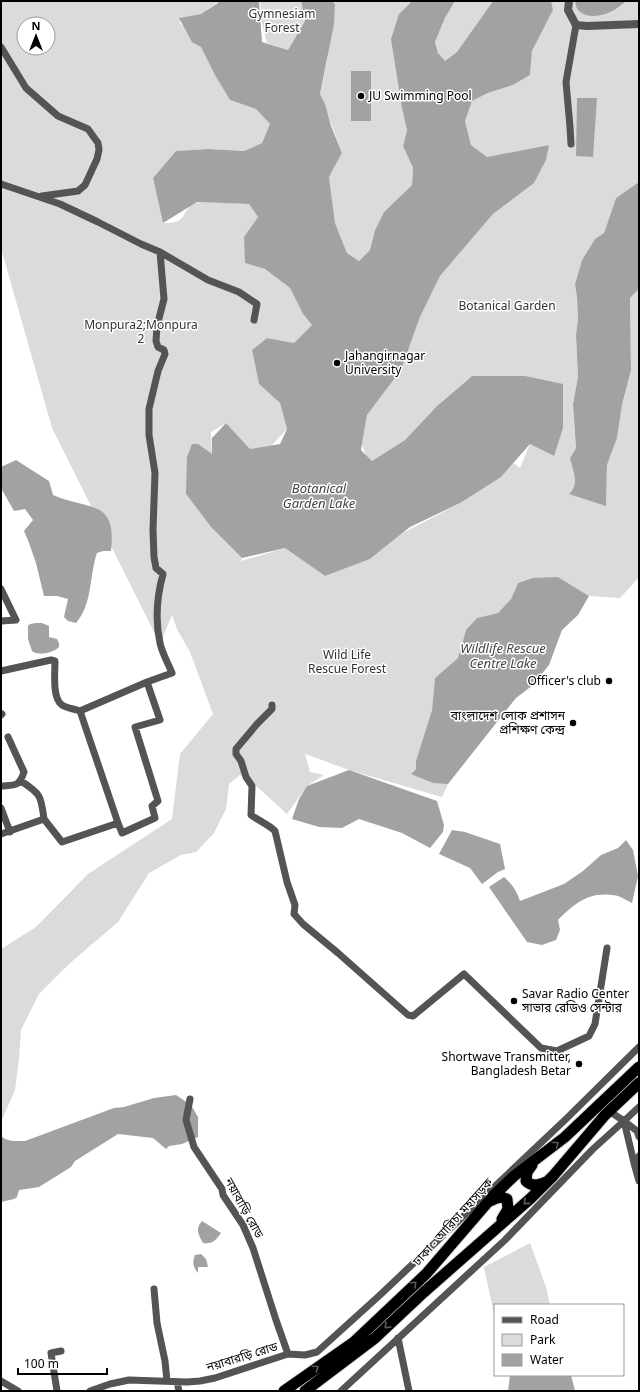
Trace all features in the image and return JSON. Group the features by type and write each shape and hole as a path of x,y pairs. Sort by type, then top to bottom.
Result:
{"highway":[{"name":"ঢাকা - আরিচা মহাসড়ক","path":"284,1391 354,1342 426,1274 489,1201 514,1176 565,1138 639,1067"},
{"path":"305,1391 375,1338 424,1292 531,1198 547,1182 585,1137 639,1083"},
{"path":"540,1157 527,1172 526,1181 533,1185 540,1185 547,1182"},
{"path":"489,1201 496,1197 502,1197 507,1199 508,1202 508,1209 493,1231"}],"street":[{"path":"569,1 568,10 576,25 566,82 571,144"},
{"path":"576,25 639,24"},
{"path":"1,47 26,88 58,116 88,129 98,143 99,150 93,170 85,185 78,191 52,196 38,196"},
{"path":"1,184 60,204 160,252 208,280 239,292 257,304 254,320"},
{"path":"1,671 51,660 55,661 56,694 58,702 62,706 80,711 172,672 160,644 157,609 163,574 156,568 154,557 153,530 155,473 149,435 150,409 158,371 165,354 164,350 158,347 156,341 157,326 164,299 160,252"},
{"path":"1,591 16,620 1,621"},
{"path":"80,711 122,833 154,818 152,806 158,801 135,727 160,720 147,682"},
{"path":"272,705 272,709 236,749 236,754 241,761 246,777 252,786 251,815 269,825 275,831 287,882 295,905 294,914 303,924 408,1015 413,1016 464,974 541,1048 557,1052 590,1036 594,1024 607,948"},
{"path":"1,786 16,785 21,781 24,772 8,737"},
{"path":"21,781 38,793 42,802 44,819 62,842 118,823"},
{"path":"1,808 10,832"},
{"path":"1,834 44,819"},
{"name":"নয়াবারড়ি রোড","path":"90,1391 110,1384 129,1380 177,1382 215,1378 288,1354 305,1355 317,1352 380,1295 639,1047"},
{"name":"নয়াবাড়ি রোড","path":"190,1099 186,1120 194,1146 222,1190 223,1195 244,1225 288,1354"},
{"path":"340,1391 423,1317 446,1293 505,1240 593,1149 639,1107"},
{"path":"609,1112 637,1131 639,1137"},
{"path":"624,1121 639,1181"},
{"path":"634,1163 639,1156"},
{"path":"154,1289 157,1323 165,1361 167,1381"},
{"path":"398,1338 410,1391"},
{"path":"57,1391 51,1353 61,1351"},
{"path":"1,1381 18,1391"},
{"path":"177,1382 179,1391"}],"green space":[{"path":"1,1 217,1 217,3 201,14 181,18 180,23 192,41 201,47 230,100 256,109 270,124 262,143 244,151 208,149 176,151 153,178 163,223 171,223 181,219 190,206 199,202 249,204 258,217 244,237 246,263 265,269 290,288 303,314 312,325 294,343 267,338 252,350 259,384 280,403 287,429 272,445 250,449 226,423 211,432 212,455 186,494 211,527 242,558 241,561 285,548 325,576 370,559 403,533 460,503 514,463 520,468 530,444 554,456 469,378 437,406 405,440 372,461 366,455 362,445 367,415 401,370 420,317 440,276 493,214 534,183 549,145 487,157 471,145 465,121 472,101 488,93 513,85 530,75 532,51 553,10 550,1 575,1 576,5 608,13 627,1 639,1 639,182 616,198 604,233 595,239 582,260 575,284 578,318 576,335 578,377 573,404 576,448 570,458 576,480 574,489 606,505 607,465 617,438 622,405 631,370 630,298 639,289 639,577 620,598 589,596 558,577 518,583 511,599 498,613 477,618 466,630 458,658 435,678 432,710 416,761 416,769 448,784 442,797 349,770 305,754 310,772 324,775 307,786 287,814 253,783 240,775 229,784 226,809 214,833 196,852 181,855 149,873 118,922 69,964 39,994 21,1030 15,1090 1,1122 1,949 36,927 88,874 172,819 180,754 213,714 190,652 177,629 172,615 160,644 52,428 1,248"},
{"name":"Gymnesiam Forest","path":"260,1 301,1 305,21 288,50 267,43 261,19"},
{"name":"Gymnesiam Forest","path":"332,1 412,1 399,14 402,108 407,130 403,146 413,168 412,185 384,212 375,230 370,250 359,261 347,253 335,223 329,177 342,153 320,94 327,61 335,4"},
{"path":"455,1 493,1 457,52 445,62 438,53 435,42 445,18"},
{"path":"530,1243 546,1287 550,1304 494,1304 494,1314 484,1267"}],"water":[{"name":"Botanical Garden Lake","path":"218,1 259,1 262,42 288,50 305,21 301,1 332,1 335,4 334,24 320,94 342,153 329,177 335,223 347,253 359,261 370,250 375,230 384,212 412,185 413,168 403,146 407,130 391,39 399,14 412,1 455,1 445,18 435,42 438,53 445,61 457,52 493,1 551,1 553,10 532,51 530,75 513,85 488,93 472,101 465,121 471,145 487,157 549,145 546,160 534,183 493,214 440,276 420,317 401,370 367,415 361,450 372,461 405,440 437,406 472,376 525,376 563,384 563,428 554,456 530,444 501,477 460,503 410,527 370,559 325,576 285,548 242,558 211,527 186,494 187,457 192,444 198,444 212,454 212,438 226,423 250,449 280,444 287,429 280,403 259,384 252,350 267,338 294,343 312,325 303,314 290,288 265,269 245,263 244,237 258,217 249,204 197,202 163,223 153,178 176,151 208,149 244,151 262,143 270,124 256,109 230,100 201,47 192,42 179,18 201,14 218,3"},
{"path":"575,1 627,1 603,15 592,16 582,14 576,7"},
{"name":"JU Swimming Pool","path":"351,71 371,71 371,121 351,121"},
{"path":"577,98 597,98 593,157 576,156"},
{"path":"639,182 639,289 630,298 631,370 622,405 617,438 607,465 606,506 569,494 575,481 570,458 576,448 573,404 578,377 576,335 578,318 575,284 582,260 595,239 604,233 616,198"},
{"path":"16,460 49,481 53,495 98,509 105,514 110,522 112,534 111,551 97,553 88,598 76,623 68,621 64,617 68,599 57,596 44,596 36,563 24,531 33,520 25,509 14,511 1,488 1,467"},
{"name":"Wildlife Rescue Centre Lake","path":"558,577 589,596 578,615 562,630 549,665 533,685 516,698 448,784 433,783 411,774 416,769 416,761 432,710 435,678 458,658 466,630 477,618 498,613 511,599 518,583 533,578"},
{"path":"36,623 42,623 49,626 49,637 57,639 59,647 46,653 35,653 32,651 28,639 28,626"},
{"path":"349,770 437,801 444,825 443,832 430,848 402,833 359,819 342,828 319,827 292,819 299,799 307,786"},
{"path":"452,830 465,832 500,844 505,869 498,872 482,884 470,868 439,854"},
{"path":"626,840 633,850 638,876 632,903 615,895 596,895 582,900 558,920 560,930 556,940 542,945 527,942 489,887 504,877 514,888 520,901 564,884 583,871 601,855 618,848"},
{"path":"176,1095 191,1105 198,1117 198,1137 182,1144 169,1146 166,1149 153,1138 118,1134 75,1161 71,1167 39,1187 19,1190 17,1197 14,1199 1,1202 1,1136 9,1140 25,1141 114,1108 124,1107 154,1098"},
{"path":"202,1221 221,1233 212,1242 203,1243 200,1237 198,1227"},
{"path":"201,1254 206,1259 208,1267 198,1267 198,1273 193,1263 195,1255"},
{"path":"510,1376 571,1376 575,1391 508,1391"}],"place":[{"name":"JU Swimming Pool","path":"361,96"},
{"name":"Jahangirnagar University","path":"337,363"},
{"name":"Officer's club","path":"609,681"},
{"name":"বাংলাদেশ লোক প্রশাসন প্রশিক্ষণ কেন্দ্র","path":"573,723"},
{"name":"Savar Radio Center সাভার রেডিও সেন্টার","path":"514,1001"},
{"name":"Shortwave Transmitter, Bangladesh Betar","path":"579,1064"}],"park label":[{"name":"Botanical Garden","path":"507,306"},
{"name":"Monpura2;Monpura 2","path":"141,332"},
{"name":"Wild Life Rescue Forest","path":"347,662"}]}
